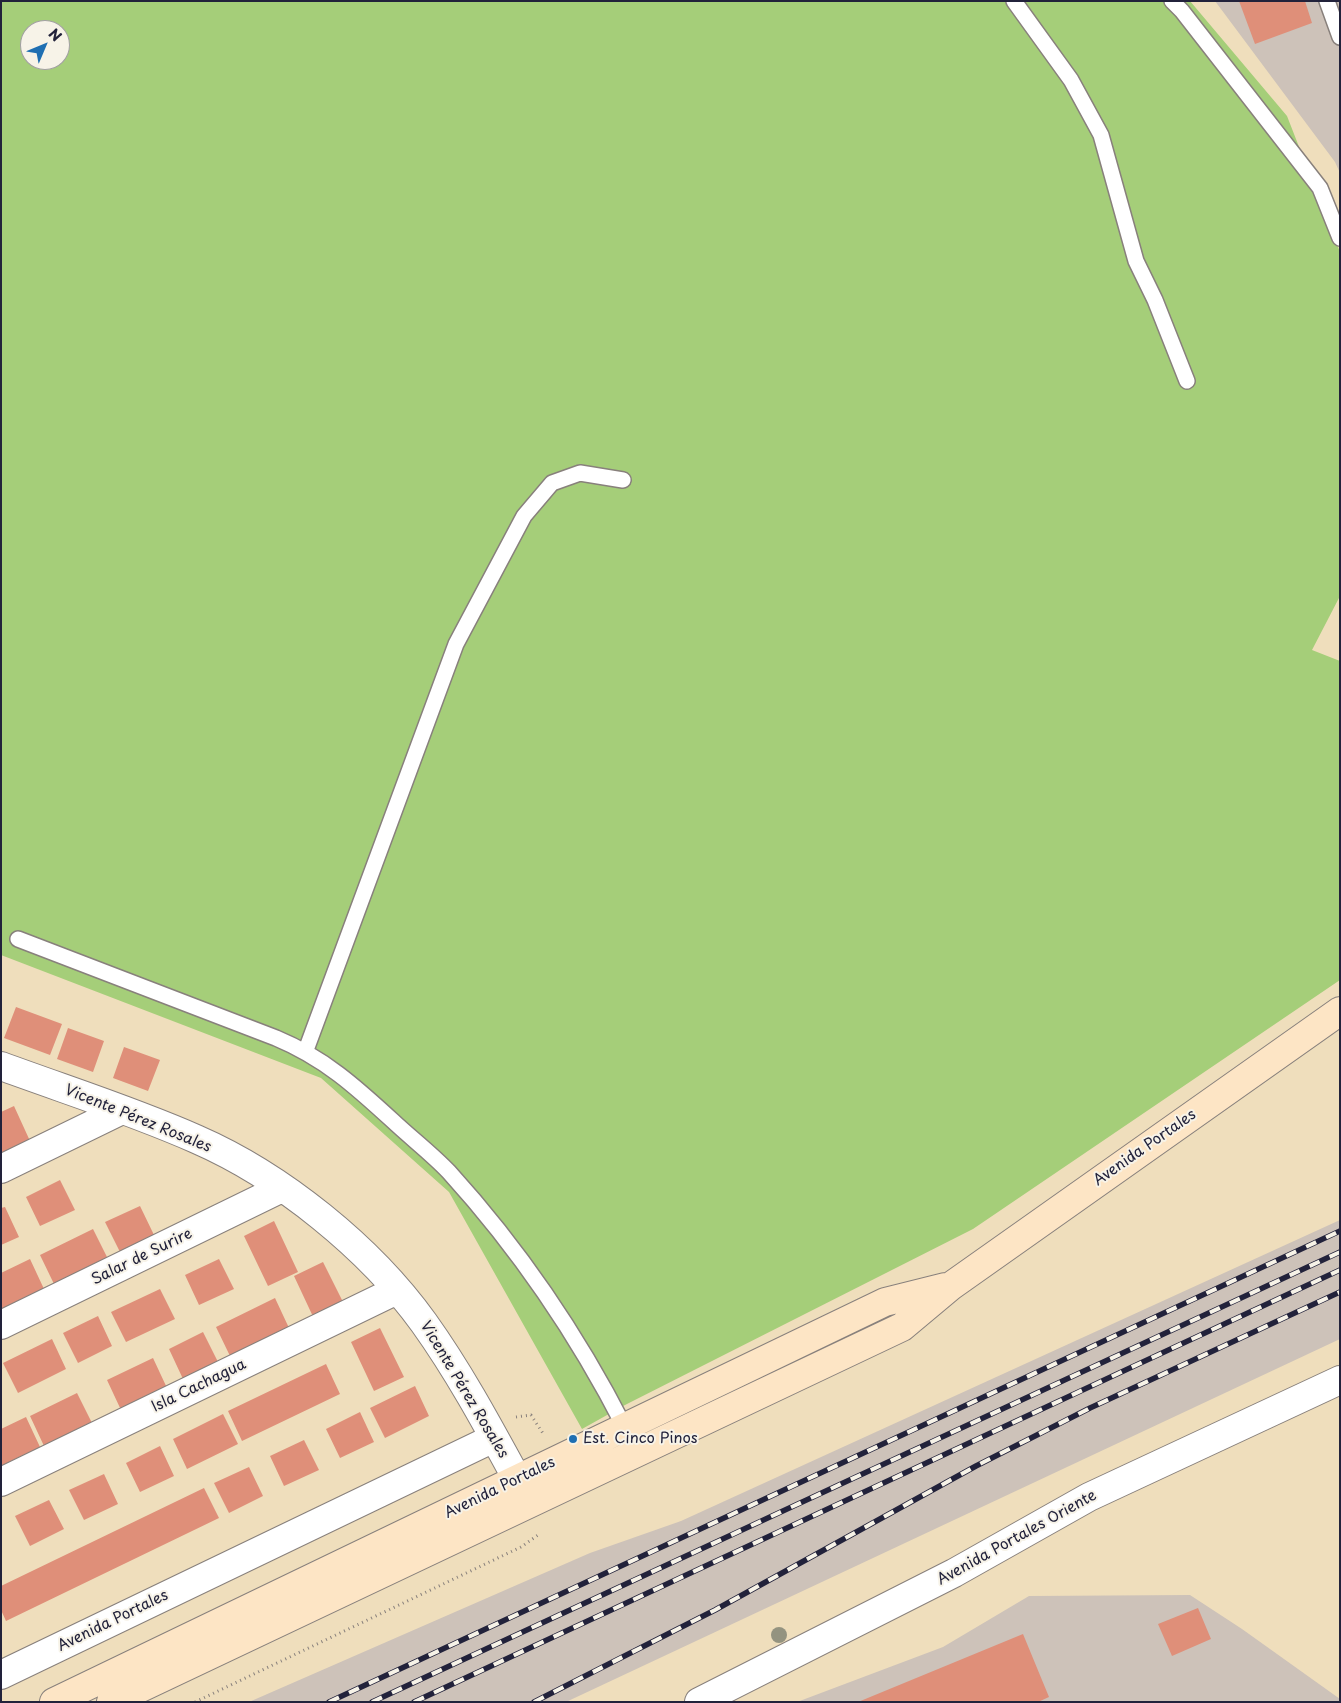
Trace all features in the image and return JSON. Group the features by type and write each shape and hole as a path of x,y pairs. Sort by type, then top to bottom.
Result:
{"main road":[{"name":"Avenida Portales","path":"111,1702 902,1327 951,1286 1340,1011"},
{"name":"Avenida Portales","path":"54,1702 885,1302 951,1286"}],"street":[{"name":"Vicente Pérez Rosales","path":"1,1066 198,1140 282,1188 330,1225 397,1290 448,1358 530,1503"},
{"path":"1,1169 122,1110"},
{"name":"Salar de Surire","path":"1,1326 282,1188"},
{"name":"Isla Cachagua","path":"1,1482 397,1290"},
{"name":"Avenida Portales Oriente","path":"699,1702 954,1573 1089,1497 1340,1380"},
{"name":"Avenida Portales","path":"1,1675 494,1438"}],"lane":[{"path":"1014,1 1071,80 1101,134 1136,261 1156,300 1187,381"},
{"path":"1172,1 1182,11 1320,188 1340,238"},
{"path":"1327,1 1340,37"},
{"path":"306,1050 456,644 524,516 552,484 580,473 623,480"},
{"path":"18,939 306,1050 330,1066 448,1171 496,1229 551,1303 601,1382 625,1428"}],"path":[{"path":"195,1702 520,1547 543,1531"}],"shaded area":[{"path":"1215,1 1340,1 1340,173 1335,162"},
{"path":"1340,1220 1340,1339 566,1702 249,1702 590,1553 681,1521"},
{"path":"1190,1595 1242,1629 1340,1699 1340,1702 797,1702 943,1647 1029,1596"}],"green space":[{"path":"1,1 1190,1 1287,116 1340,252 1340,596 1312,650 1340,661 1340,980 973,1229 625,1405 582,1429 449,1192 321,1078 1,955"}],"building":[{"path":"1239,1 1305,1 1312,23 1255,44"},
{"path":"16,1007 62,1024 50,1055 4,1038"},
{"path":"68,1028 104,1041 93,1072 57,1059"},
{"path":"124,1047 160,1060 148,1091 113,1078"},
{"path":"14,1106 30,1141 1,1154 1,1112"},
{"path":"60,1180 75,1210 40,1226 26,1197"},
{"path":"140,1206 154,1235 120,1252 105,1222"},
{"path":"5,1207 19,1237 1,1245 1,1208"},
{"path":"274,1221 298,1272 268,1286 244,1236"},
{"path":"93,1229 108,1259 54,1284 40,1255"},
{"path":"30,1259 44,1289 1,1310 1,1273"},
{"path":"219,1259 234,1289 199,1305 185,1275"},
{"path":"323,1262 346,1308 316,1323 294,1276"},
{"path":"160,1289 175,1319 126,1342 111,1312"},
{"path":"275,1298 289,1328 230,1356 216,1327"},
{"path":"98,1316 112,1346 78,1363 63,1333"},
{"path":"380,1328 404,1377 374,1391 351,1342"},
{"path":"203,1332 218,1362 183,1379 169,1349"},
{"path":"52,1339 66,1369 18,1393 3,1363"},
{"path":"153,1358 167,1388 121,1410 107,1380"},
{"path":"326,1364 340,1394 242,1441 228,1411"},
{"path":"415,1386 429,1416 385,1438 370,1408"},
{"path":"77,1393 92,1423 44,1446 30,1416"},
{"path":"360,1412 374,1442 340,1458 326,1429"},
{"path":"223,1414 238,1444 187,1469 173,1439"},
{"path":"26,1417 40,1447 1,1466 1,1429"},
{"path":"304,1440 319,1470 284,1486 270,1456"},
{"path":"160,1446 174,1476 140,1492 126,1463"},
{"path":"249,1467 263,1496 229,1513 214,1483"},
{"path":"104,1474 118,1504 84,1520 69,1490"},
{"path":"204,1488 219,1518 6,1621 1,1610 1,1586"},
{"path":"49,1500 64,1529 30,1546 15,1516"},
{"path":"1198,1608 1211,1639 1172,1656 1158,1624"},
{"path":"1023,1634 1049,1697 1038,1702 858,1702"}],"railway":[{"path":"329,1702 1340,1231"},
{"path":"372,1702 1340,1252"},
{"path":"414,1702 1340,1270"},
{"path":"534,1702 715,1610 976,1466 1090,1408 1340,1292"}],"place":[{"name":"Est. Cinco Pinos","path":"573,1439"}]}
